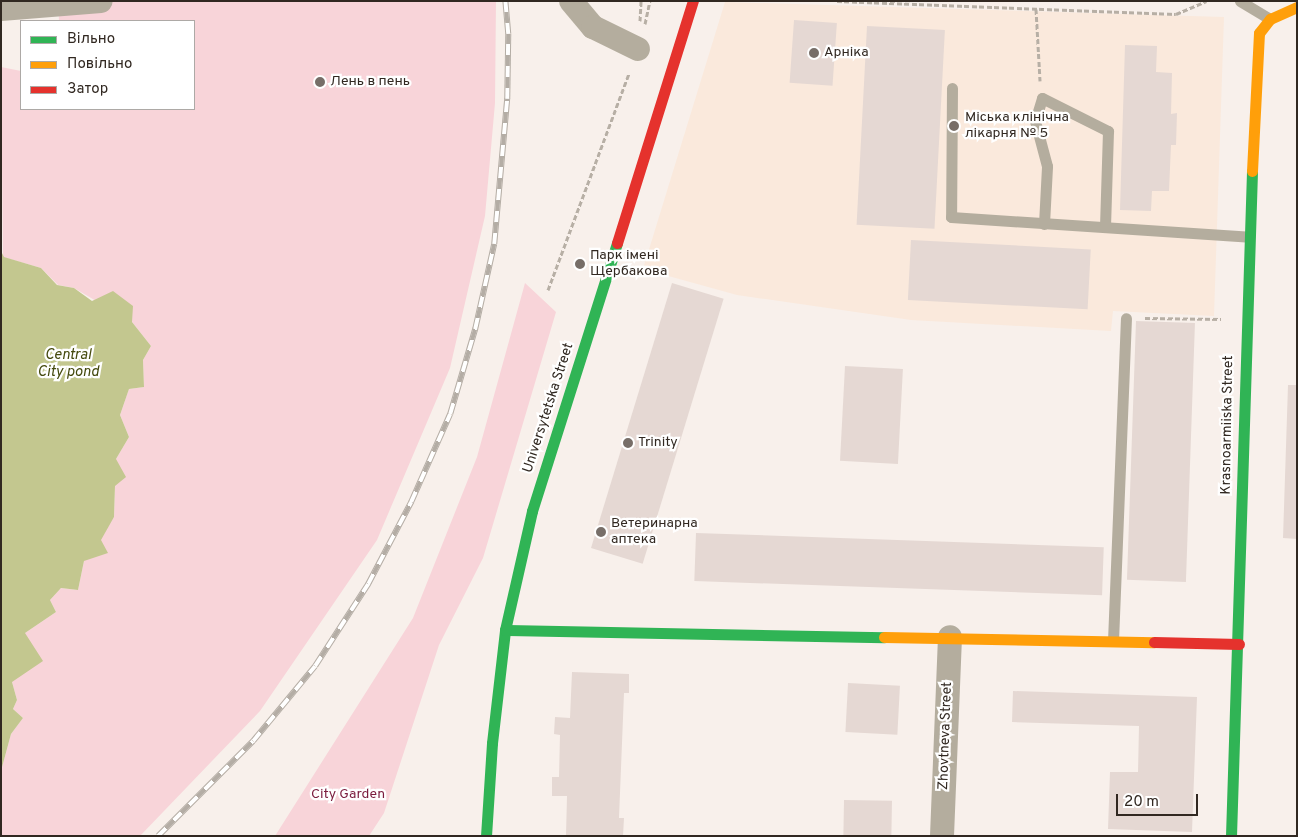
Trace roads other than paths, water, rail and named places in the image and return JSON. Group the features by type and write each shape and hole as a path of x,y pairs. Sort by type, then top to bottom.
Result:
{"street":[{"path":"1,9 101,1"},
{"path":"571,1 592,27 638,49"},
{"name":"Universytetska Street","path":"486,836 492,743 505,630 532,511 693,1"},
{"path":"1270,20 1297,7"},
{"name":"Krasnoarmiiska Street","path":"1231,836 1239,644 1246,320 1255,64 1259,33 1270,20"},
{"path":"505,630 1239,644"},
{"name":"Zhovtneva Street","path":"942,836 950,637"}],"lane":[{"path":"1240,1 1270,20"},
{"path":"952,88 951,217 1249,237"},
{"path":"1044,224 1047,166 1035,121 1042,98 1108,131 1105,227"},
{"path":"1113,641 1126,318"}],"water":[{"name":"Central City pond","path":"1,251 4,257 41,268 57,285 74,288 92,301 113,291 133,306 132,322 151,346 143,360 144,387 129,389 120,415 129,437 116,459 126,477 115,486 114,517 101,540 108,553 84,561 78,590 61,588 50,600 56,612 25,633 43,661 12,682 17,700 13,709 23,718 11,734 1,771"}],"railway":[{"path":"158,836 253,741 315,666 368,584 411,502 450,414 475,329 494,244 507,99 508,34 505,1"}],"place":[{"name":"Арніка","path":"814,53"},
{"name":"Лень в пень","path":"320,82"},
{"name":"Міська клінічна лікарня № 5","path":"954,126"},
{"name":"Парк імені Щербакова","path":"580,264"},
{"name":"Trinity","path":"628,443"},
{"name":"Ветеринарна аптека","path":"601,532"}],"park label":[{"name":"City Garden","path":"348,795"}]}
